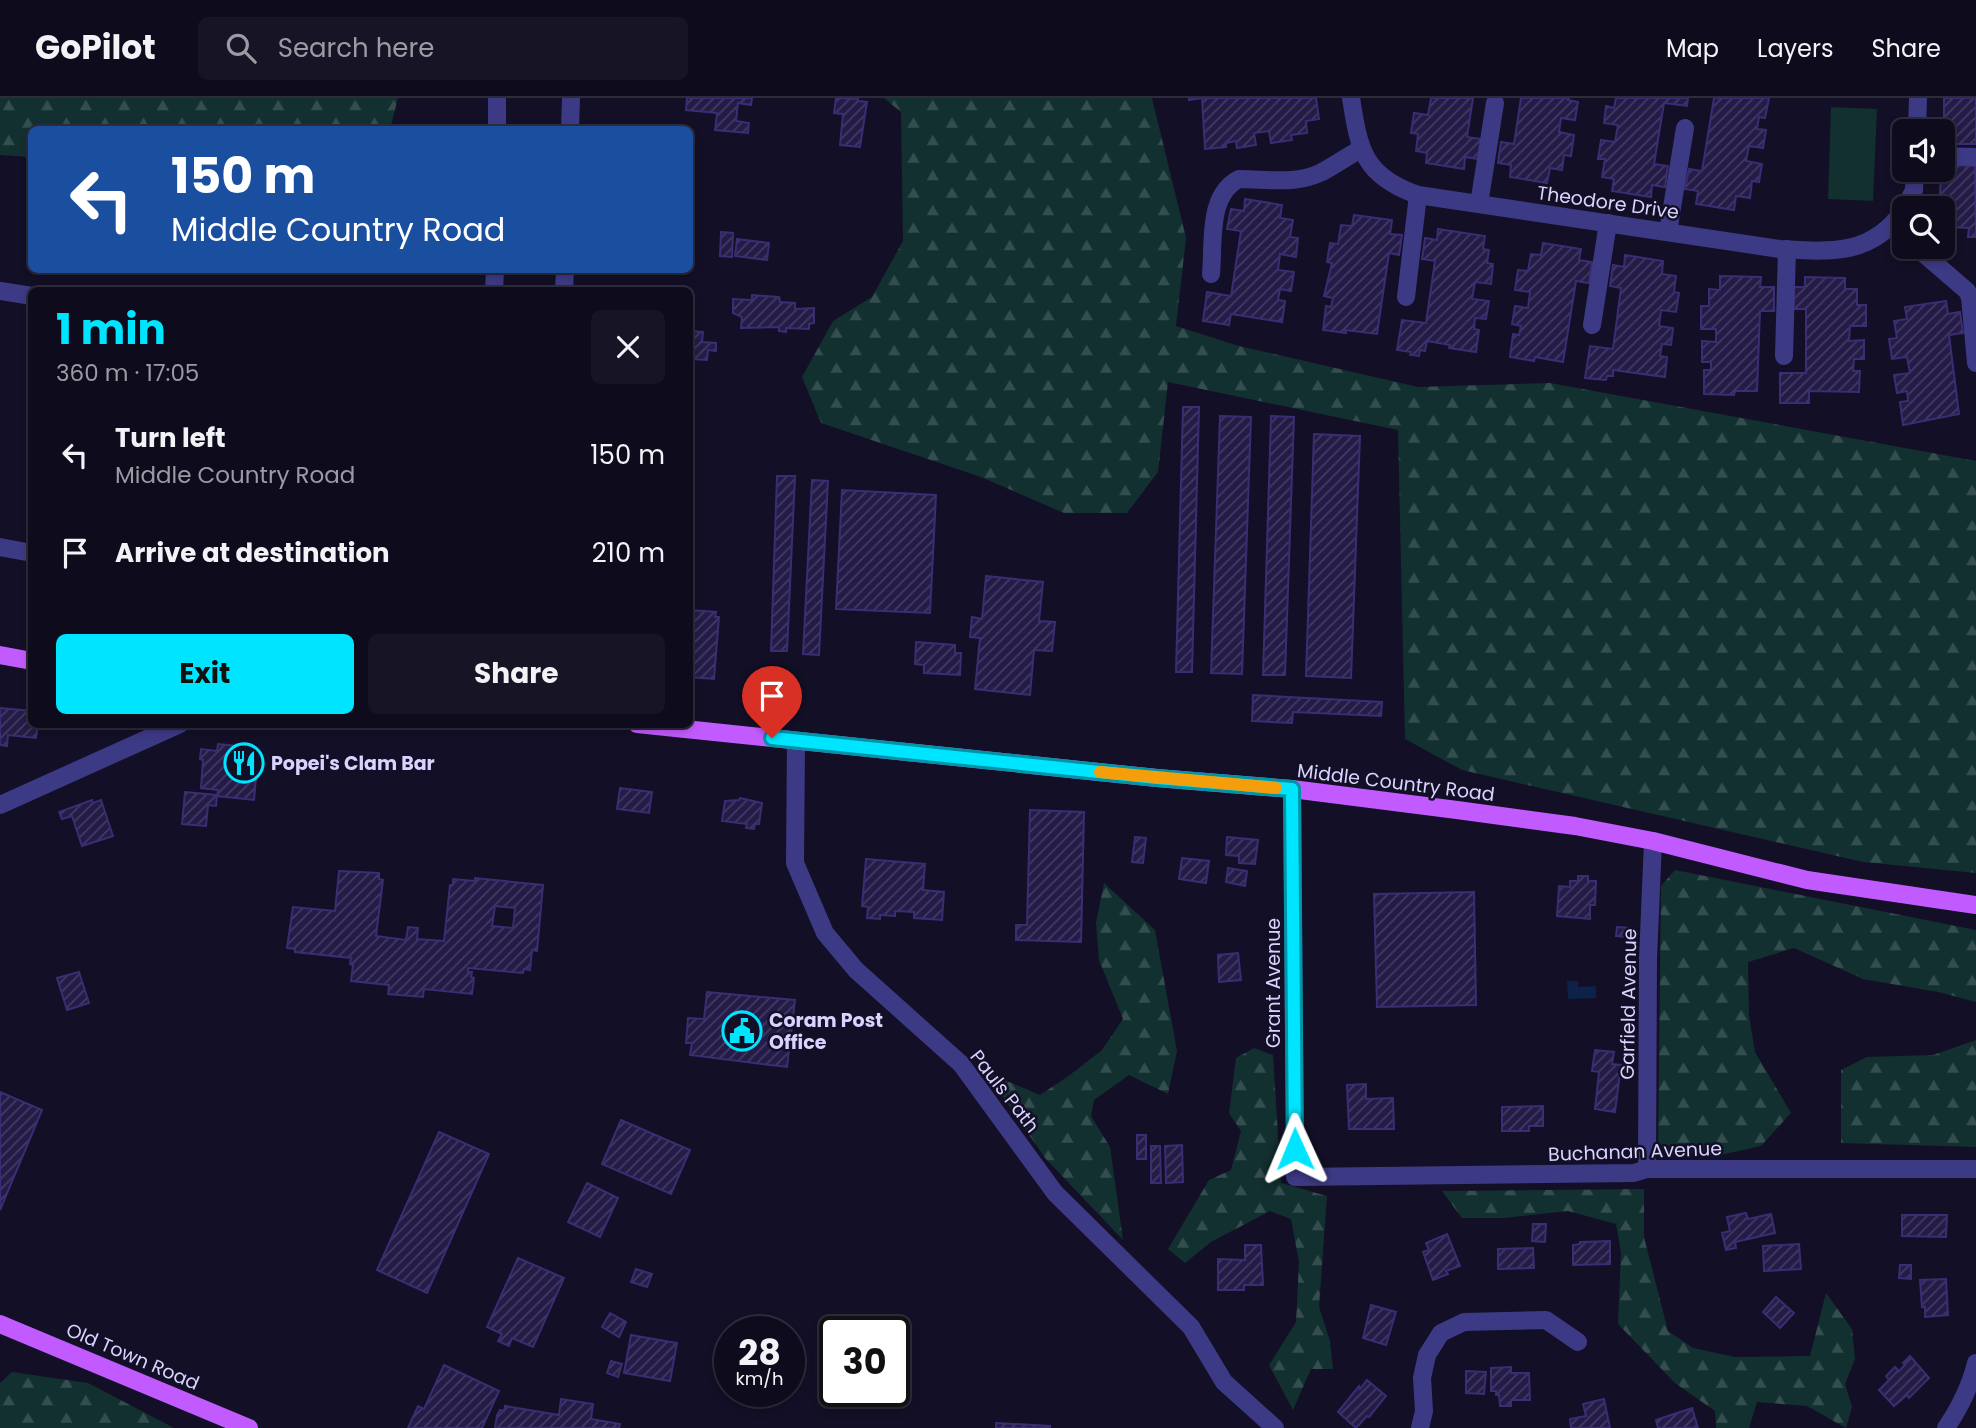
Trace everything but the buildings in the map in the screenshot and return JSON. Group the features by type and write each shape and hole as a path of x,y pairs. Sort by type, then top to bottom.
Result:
{"main road":[{"path":"0,655 28,660"},
{"name":"Middle Country Road","path":"674,728 1157,778 1292,789 1560,824 1653,841 1807,880 1976,905"},
{"name":"Old Town Road","path":"0,1324 249,1428"}],"street":[{"path":"497,98 497,126"},
{"path":"570,126 571,98"},
{"name":"Theodore Drive","path":"1351,98 1361,149 1372,167 1396,185 1418,195 1787,249 1821,251 1866,244 1892,233"},
{"path":"1917,119 1918,98"},
{"path":"1479,204 1495,103"},
{"path":"1668,232 1685,128"},
{"path":"1212,274 1218,201 1232,182 1239,179 1305,178 1361,149"},
{"path":"1955,156 1976,157"},
{"path":"1406,297 1418,195"},
{"path":"1592,325 1608,223"},
{"path":"1784,356 1787,249"},
{"path":"1930,259 1970,297 1976,363"},
{"path":"0,291 28,295"},
{"path":"0,547 28,551"},
{"path":"0,806 171,728"},
{"name":"Pauls Path","path":"796,741 794,863 825,933 856,971 961,1064 1055,1193 1191,1327 1224,1382 1275,1428"},
{"name":"Grant Avenue","path":"1292,789 1295,1177"},
{"name":"Garfield Avenue","path":"1647,1168 1648,959 1653,841"},
{"name":"Buchanan Avenue","path":"1295,1177 1548,1175 1634,1172 1647,1168 1976,1168"},
{"path":"1420,1428 1424,1411 1422,1378 1427,1355 1441,1333 1464,1322 1546,1320 1578,1342"},
{"path":"1946,1428 1960,1408 1971,1384 1976,1363"}],"green space":[{"path":"0,98 398,98 391,126 28,126 28,157 0,155"},
{"path":"884,98 1152,98 1186,238 1176,326 1239,346 1418,387 1550,383 1976,461 1976,873 1863,862 1462,770 1405,739 1398,430 1168,382 1158,472 1127,513 1064,513 981,477 821,423 802,377 833,321 872,297 903,241 901,112"},
{"path":"1831,107 1877,109 1873,201 1828,199"},
{"path":"1675,870 1976,930 1976,1002 1938,992 1863,979 1794,948 1748,962 1749,1016 1755,1052 1791,1113 1761,1146 1711,1157 1658,1149 1661,886"},
{"path":"1104,883 1155,930 1177,1051 1168,1094 1129,1075 1094,1100 1091,1116 1110,1147 1123,1240 1045,1158 986,1072 1040,1095 1102,1050 1123,1019 1099,960 1096,923"},
{"path":"1976,1040 1976,1147 1841,1143 1841,1070 1867,1057 1933,1055"},
{"path":"1254,1048 1273,1055 1281,1183 1327,1196 1319,1307 1330,1341 1333,1369 1311,1369 1293,1410 1269,1365 1296,1322 1299,1262 1291,1219 1270,1211 1211,1242 1185,1263 1168,1249 1209,1180 1231,1170 1241,1131 1229,1113 1236,1058"},
{"path":"1644,1189 1644,1237 1668,1331 1693,1348 1735,1357 1810,1356 1826,1293 1852,1329 1855,1359 1845,1384 1852,1407 1846,1428 1807,1406 1757,1402 1749,1428 1716,1428 1715,1411 1675,1383 1618,1324 1621,1253 1616,1224 1568,1211 1504,1218 1462,1218 1442,1191"},
{"path":"12,1372 88,1383 174,1428 0,1428 0,1383"}],"water":[{"path":"1567,981 1578,981 1578,987 1596,986 1596,998 1568,999"}],"slow traffic":[{"path":"1100,772 1276,788"}],"place":[{"name":"Popei's Clam Bar","path":"244,763"},
{"name":"Coram Post Office","path":"742,1031"}],"route":[{"path":"772,738 1157,778 1292,789 1295,1149"}]}
